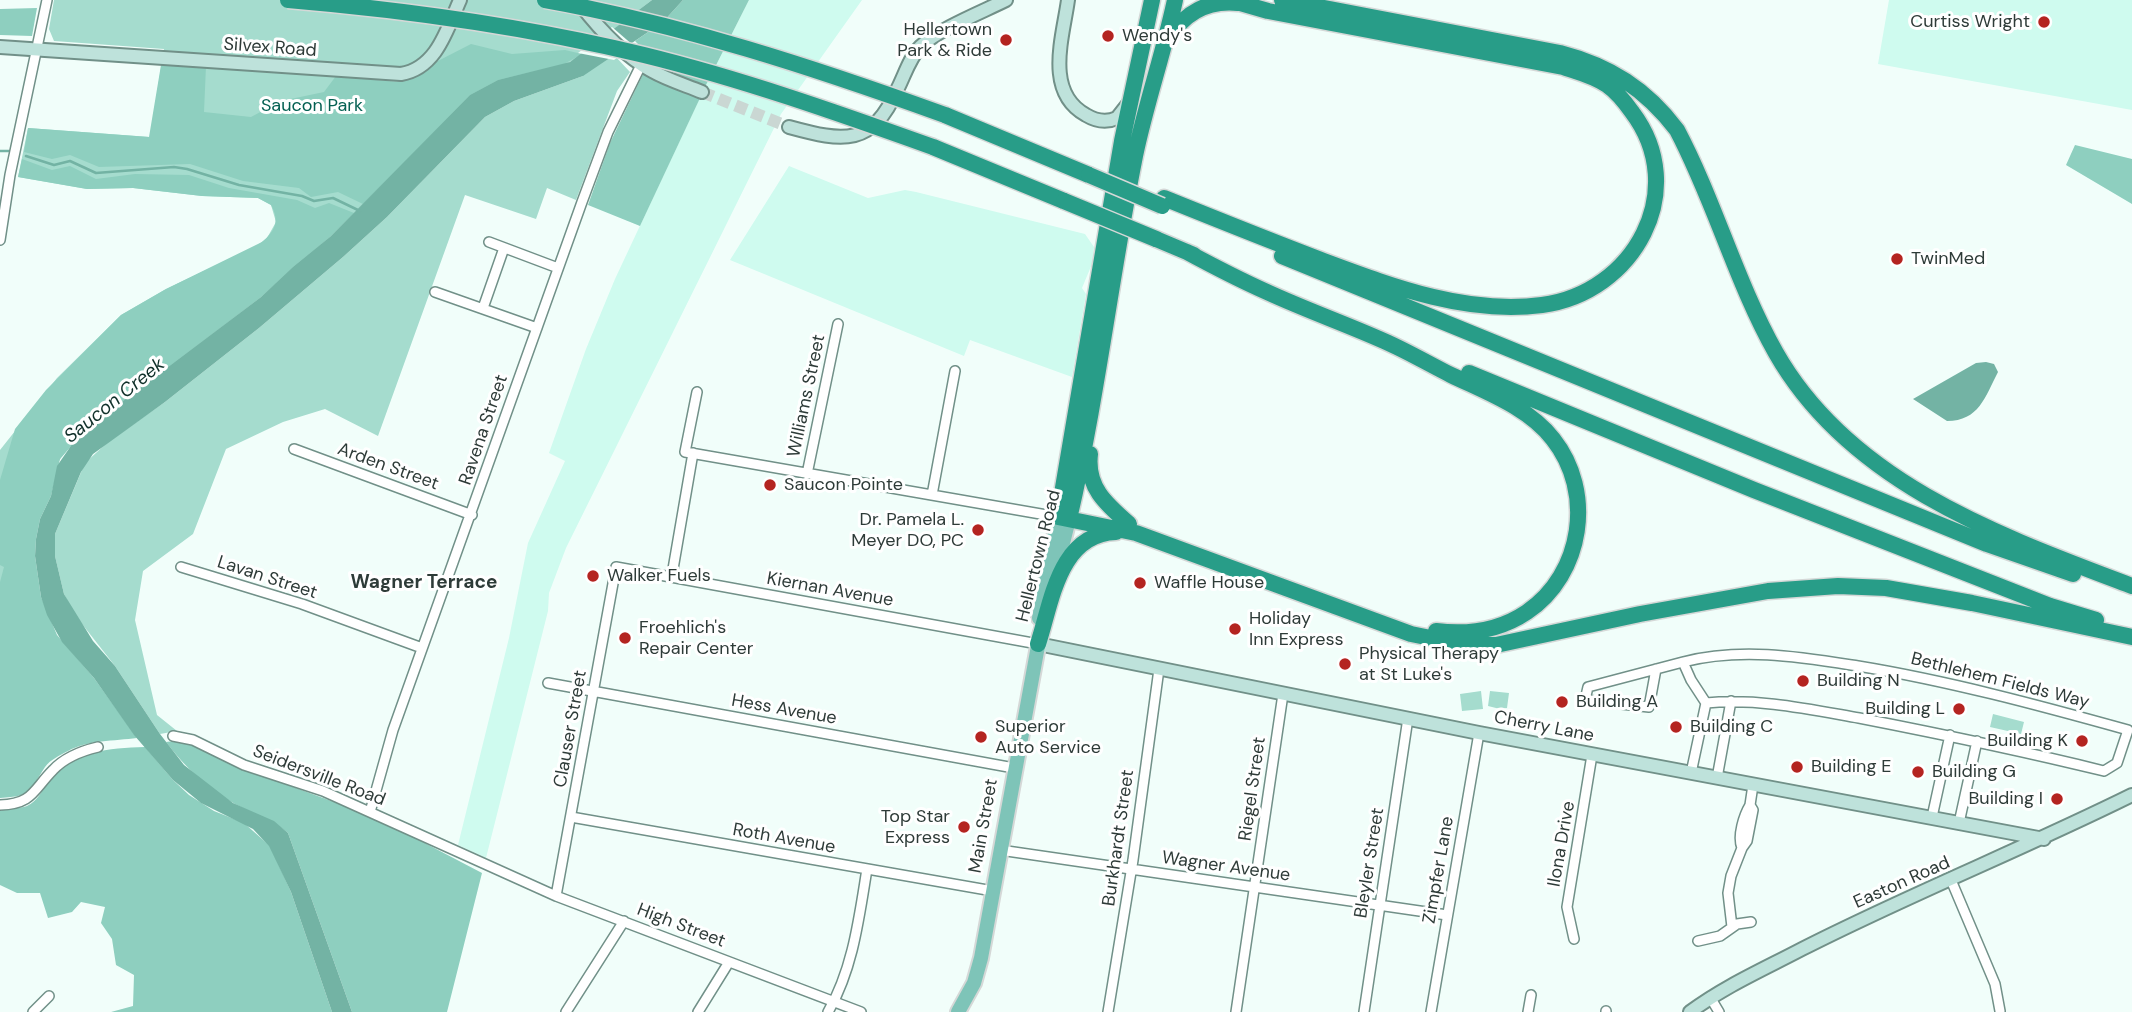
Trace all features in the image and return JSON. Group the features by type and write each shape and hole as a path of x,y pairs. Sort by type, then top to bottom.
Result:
{"highway":[{"path":"288,0 393,10 476,22 645,55 842,114 933,147 1064,201 1754,490 2050,606 2132,631"},
{"path":"545,0 646,22 770,55 854,82 945,115 1089,175 1403,288 1447,300 1501,307 1544,305 1595,288 1609,279 1632,255 1648,224 1656,180 1652,149 1647,135 1614,90 1595,78 1563,67 1381,33 1236,2 1213,4 1191,14 1174,30 1161,56"},
{"name":"Hellertown Road","path":"1064,514 1101,259 1152,0"},
{"name":"Hellertown Road","path":"1064,514 1089,421 1135,158 1175,0"},
{"path":"1282,0 1560,53 1606,68 1630,82 1656,104 1677,130 1776,354 1808,398 1834,427 1886,472 1926,496 2018,541 2132,586"},
{"path":"1163,202 1987,544 2132,591"},
{"path":"1064,514 1170,536 1435,631 1454,633 1485,630 1527,612 1562,574 1576,540 1579,517 1577,494 1567,461 1553,439 1525,413 1386,342 1268,293 1186,252"},
{"path":"1089,421 1089,467 1093,486 1132,529 1411,634 1465,645 1496,645 1768,591 1814,586 1864,586 1972,603 2132,638"},
{"path":"1038,644 1060,576 1073,551 1084,542 1104,533 1132,529"}],"main road":[{"name":"Hellertown Road","path":"1038,644 1064,514"},
{"name":"Main Street","path":"958,1012 971,989 977,971 1038,644"}],"street":[{"path":"0,240 9,175 47,0"},
{"name":"Silvex Road","path":"0,47 401,74 419,68 431,58 460,0"},
{"path":"577,0 600,29 641,65 667,79 702,92"},
{"path":"789,127 843,137 871,128 888,110 912,60 925,43 1006,0"},
{"path":"1068,0 1059,70 1061,86 1069,101 1092,118 1113,120 1125,110 1133,87"},
{"name":"Ravena Street","path":"370,811 393,730 558,268 608,132 641,65"},
{"path":"489,242 558,268"},
{"path":"483,308 504,248"},
{"path":"435,292 537,328"},
{"name":"Williams Street","path":"807,474 838,324"},
{"path":"932,495 955,371"},
{"path":"697,392 685,452 932,495 1064,514"},
{"name":"Arden Street","path":"294,449 472,515"},
{"path":"677,578 673,569 693,453"},
{"name":"Lavan Street","path":"181,567 302,604 422,648"},
{"name":"Kiernan Avenue","path":"616,567 1038,644"},
{"name":"Clauser Street","path":"556,896 616,567"},
{"name":"Cherry Lane","path":"1038,644 1592,755 2044,839"},
{"name":"Bethlehem Fields Way","path":"1656,669 1649,707 1585,700 1588,687 1656,669 1684,662 1718,656 1792,655 1924,677 2128,730 2118,763 2104,771 1950,735 1786,704 1731,701 1706,703"},
{"path":"1684,662 1691,680 1706,703 1691,773"},
{"name":"Burkhardt Street","path":"1108,1012 1159,669"},
{"name":"Hess Avenue","path":"548,683 1014,768"},
{"name":"Riegel Street","path":"1236,1012 1283,694"},
{"path":"1717,778 1731,701"},
{"name":"Bleyler Street","path":"1364,1012 1408,718"},
{"name":"Zimpfer Lane","path":"1431,1012 1479,733"},
{"path":"1932,817 1950,735"},
{"name":"Seidersville Road","path":"173,736 192,740 244,765 323,791 490,867"},
{"path":"1959,822 1977,741"},
{"path":"0,805 23,802 34,794 64,761 98,747"},
{"name":"Ilona Drive","path":"1574,939 1567,907 1592,755"},
{"path":"1732,928 1728,893 1731,876 1742,848 1739,842 1753,785"},
{"name":"Easton Road","path":"1690,1012 1710,998 1865,917 2044,839 2132,795"},
{"name":"Roth Avenue","path":"571,817 993,891"},
{"name":"Wagner Avenue","path":"1000,850 1447,915"},
{"name":"High Street","path":"490,867 556,896 861,1012"},
{"path":"828,1012 852,954 867,869"},
{"path":"1951,880 1995,984 2000,1011"},
{"path":"566,1012 624,921"},
{"path":"1698,941 1720,936 1741,923 1751,922"},
{"path":"698,1012 730,962"},
{"path":"1528,1012 1531,995"},
{"path":"33,1012 49,996"},
{"path":"1710,998 1719,1012"}],"shaded area":[{"path":"652,0 683,0 663,22 583,76 514,101 485,117 387,217 343,257 259,328 165,402 93,454 81,472 55,534 55,556 64,594 93,641 115,666 184,765 233,803 274,821 288,833 352,1012 332,1012 291,892 269,846 253,829 201,803 173,780 134,735 94,678 62,642 47,615 41,597 35,556 40,519 51,496 57,466 86,429 261,297 331,236 470,95 498,80 570,62"},
{"path":"749,0 862,0 781,114 566,548 549,593 548,611 486,858 458,845 509,638 528,543 565,461 549,453 586,349 615,279"},
{"path":"1889,0 2132,0 2132,110 1878,64"},
{"path":"789,166 868,198 905,190 1085,234 1094,247 1092,264 1082,288 1086,294 1072,377 970,340 964,356 730,260"},
{"path":"1976,363 1994,364 1998,372 1980,406 1967,417 1947,421 1913,399"}],"green space":[{"name":"Saucon Park","path":"54,0 652,0 600,40 630,72 617,91 576,200 547,188 536,219 465,195 378,436 325,409 283,422 226,449 193,534 143,571 135,620 157,715 177,731 160,734 115,666 75,615 64,594 55,556 55,534 85,463 108,442 165,402 259,328 343,257 387,217 485,117 514,101 583,76 577,58 420,147 331,236 261,297 75,440 60,459 0,605 0,450 57,378 121,315 166,289 255,247 267,238 276,222 271,205 258,198 202,196 133,188 87,189 18,177 28,128 150,137 164,49 54,41 49,29"},
{"path":"683,0 749,0 705,87 667,68 635,41 663,22"},
{"path":"37,8 32,36 0,35 0,9"},
{"path":"471,44 512,54 565,50 582,54 564,64 498,80 470,95 363,204 338,192 311,197 299,188 243,181 190,164 99,167 70,155 52,159 24,152 28,128 149,137 161,65 206,66 204,112 251,117 281,101 324,92 336,76 397,82"},
{"path":"644,72 701,96 640,226 588,205 610,143"},
{"path":"2075,145 2132,159 2132,204 2066,165"},
{"path":"22,159 52,170 70,166 96,179 135,174 189,175 229,188 297,200 315,208 329,203 354,213 261,297 86,429 60,459 36,539 35,556 41,597 57,635 94,678 137,738 76,747 50,762 25,794 0,798 0,582 4,567 0,565 0,480 15,429 46,390 121,315 166,289 262,242 273,230 276,221 271,205 258,198 202,196 133,188 87,189 18,177"},
{"path":"1481,691 1483,709 1462,711 1460,694"},
{"path":"1490,691 1509,693 1507,708 1488,706"},
{"path":"1993,714 2024,722 2021,734 1990,727"},
{"path":"184,741 244,769 375,817 482,873 447,1012 352,1012 288,833 269,820 235,804 206,784 166,742"},
{"path":"145,747 189,795 214,811 244,823 270,846 291,892 332,1012 111,1012 133,1006 134,975 116,965 112,939 101,923 105,907 81,902 72,912 48,918 40,893 17,893 0,885 0,811 31,804 59,771 81,757 105,750"}],"pier":[{"path":"612,27 634,46 614,60 578,53"}],"waterway":[{"path":"0,151 9,151"},
{"path":"26,156 54,165 70,161 96,173 174,167 187,169 239,185 302,196 314,201 333,198 360,211"}],"tunnel":[{"path":"702,92 789,127"}],"place":[{"name":"Curtiss Wright","path":"2044,22"},
{"name":"Wendy's","path":"1108,36"},
{"name":"Hellertown Park & Ride","path":"1006,40"},
{"name":"TwinMed","path":"1897,259"},
{"name":"Saucon Pointe","path":"770,485"},
{"name":"Dr. Pamela L. Meyer DO, PC","path":"978,530"},
{"name":"Walker Fuels","path":"593,576"},
{"name":"Waffle House","path":"1140,583"},
{"name":"Holiday Inn Express","path":"1235,629"},
{"name":"Froehlich's Repair Center","path":"625,638"},
{"name":"Physical Therapy at St Luke's","path":"1345,664"},
{"name":"Building N","path":"1803,681"},
{"name":"Building A","path":"1562,702"},
{"name":"Building L","path":"1959,709"},
{"name":"Building C","path":"1676,727"},
{"name":"Superior Auto Service","path":"981,737"},
{"name":"Building K","path":"2082,741"},
{"name":"Building E","path":"1797,767"},
{"name":"Building G","path":"1918,772"},
{"name":"Building I","path":"2057,799"},
{"name":"Top Star Express","path":"964,827"}],"district":[{"name":"Wagner Terrace","path":"424,583"}],"water label":[{"name":"Saucon Creek","path":"115,401"}]}
